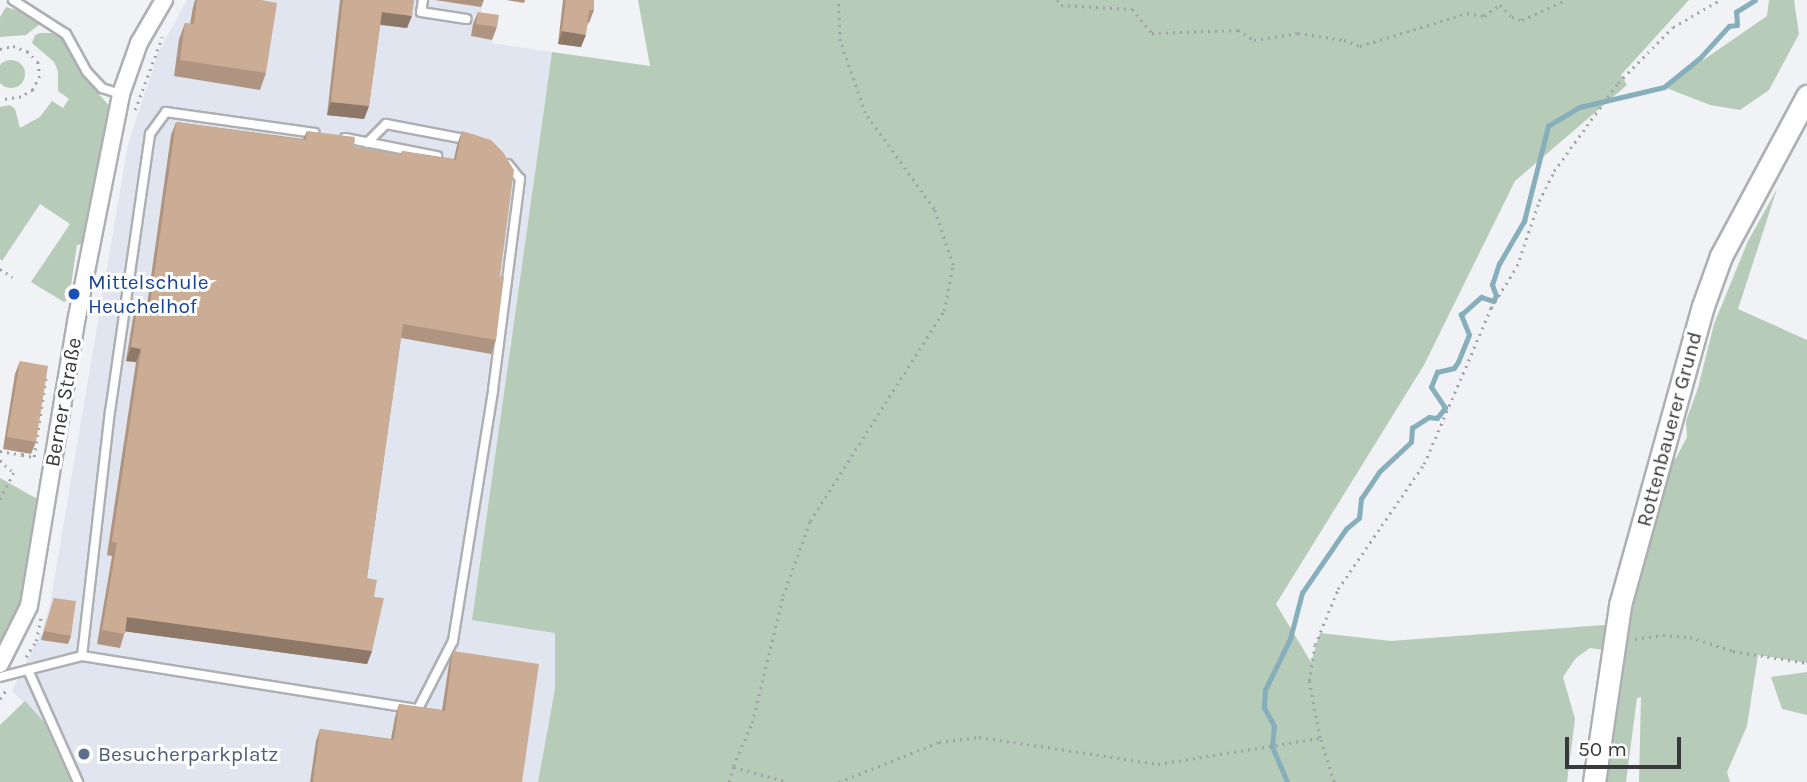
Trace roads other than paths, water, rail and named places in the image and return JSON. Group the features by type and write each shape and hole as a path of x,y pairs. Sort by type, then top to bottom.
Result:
{"street":[{"name":"Berner Straße","path":"0,664 29,606 82,290 121,94 139,43 164,0"},
{"name":"Rottenbauerer Grund","path":"1594,782 1620,606 1703,306 1721,256 1807,96"}],"lane":[{"path":"13,0 66,34 87,72 102,88 121,94"},
{"path":"423,0 421,12 466,19"},
{"path":"82,656 110,412 150,134 166,113 437,156"},
{"path":"367,143 386,124 476,141"},
{"path":"0,677 82,656 418,709 453,641 493,390 520,179 500,154"},
{"path":"28,670 78,782"}],"waterway":[{"path":"1287,782 1272,747 1274,726 1264,708 1265,690 1290,639 1302,593 1346,529 1359,518 1361,499 1379,472 1411,442 1412,428 1429,417 1437,418 1445,408 1431,387 1437,372 1454,368 1458,362 1469,335 1461,315 1481,297 1493,301 1496,296 1492,285 1499,264 1524,221 1548,126 1580,107 1664,87 1700,58 1729,26 1737,25 1736,12 1755,0"}],"place":[{"name":"Mittelschule Heuchelhof","path":"74,294"},
{"name":"Besucherparkplatz","path":"84,754"}]}
